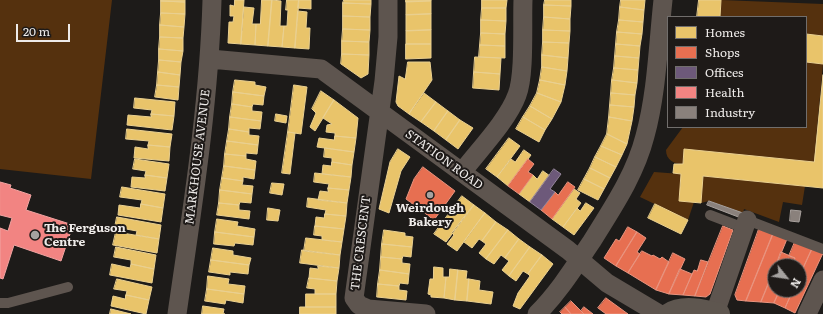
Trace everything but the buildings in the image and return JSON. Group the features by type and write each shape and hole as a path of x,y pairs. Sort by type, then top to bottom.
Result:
{"main road":[{"path":"669,314 676,310 689,309 717,314"}],"street":[{"name":"MARKHOUSE AVENUE","path":"177,314 194,199 210,59 212,0"},
{"path":"378,112 388,38 388,0"},
{"path":"462,172 507,114 518,94 523,0"},
{"path":"538,314 551,301 623,192 639,156 650,114 663,0"},
{"name":"STATION ROAD","path":"210,59 321,69 462,172 579,260 607,283 659,314"},
{"name":"THE CRESCENT","path":"378,112 354,298 359,305 368,309 426,314"},
{"path":"717,314 746,224"},
{"path":"807,314 823,280"}],"lane":[{"path":"710,215 746,224 823,249"},
{"path":"0,303 8,304 68,287"}],"shaded area":[{"path":"0,0 112,0 91,179 0,169"},
{"path":"721,0 823,4 823,36 807,34 807,16 720,16"},
{"path":"807,62 823,64 814,162 684,150 683,164 671,161 667,156 666,150 682,128 807,128"},
{"path":"654,172 681,174 679,201 694,202 688,220 640,197"},
{"path":"703,176 805,186 802,205 783,202 779,222 744,209 743,213 709,201 701,203"}],"place":[{"name":"Weirdough Bakery","path":"430,195"},
{"name":"The Ferguson Centre","path":"35,235"}]}
